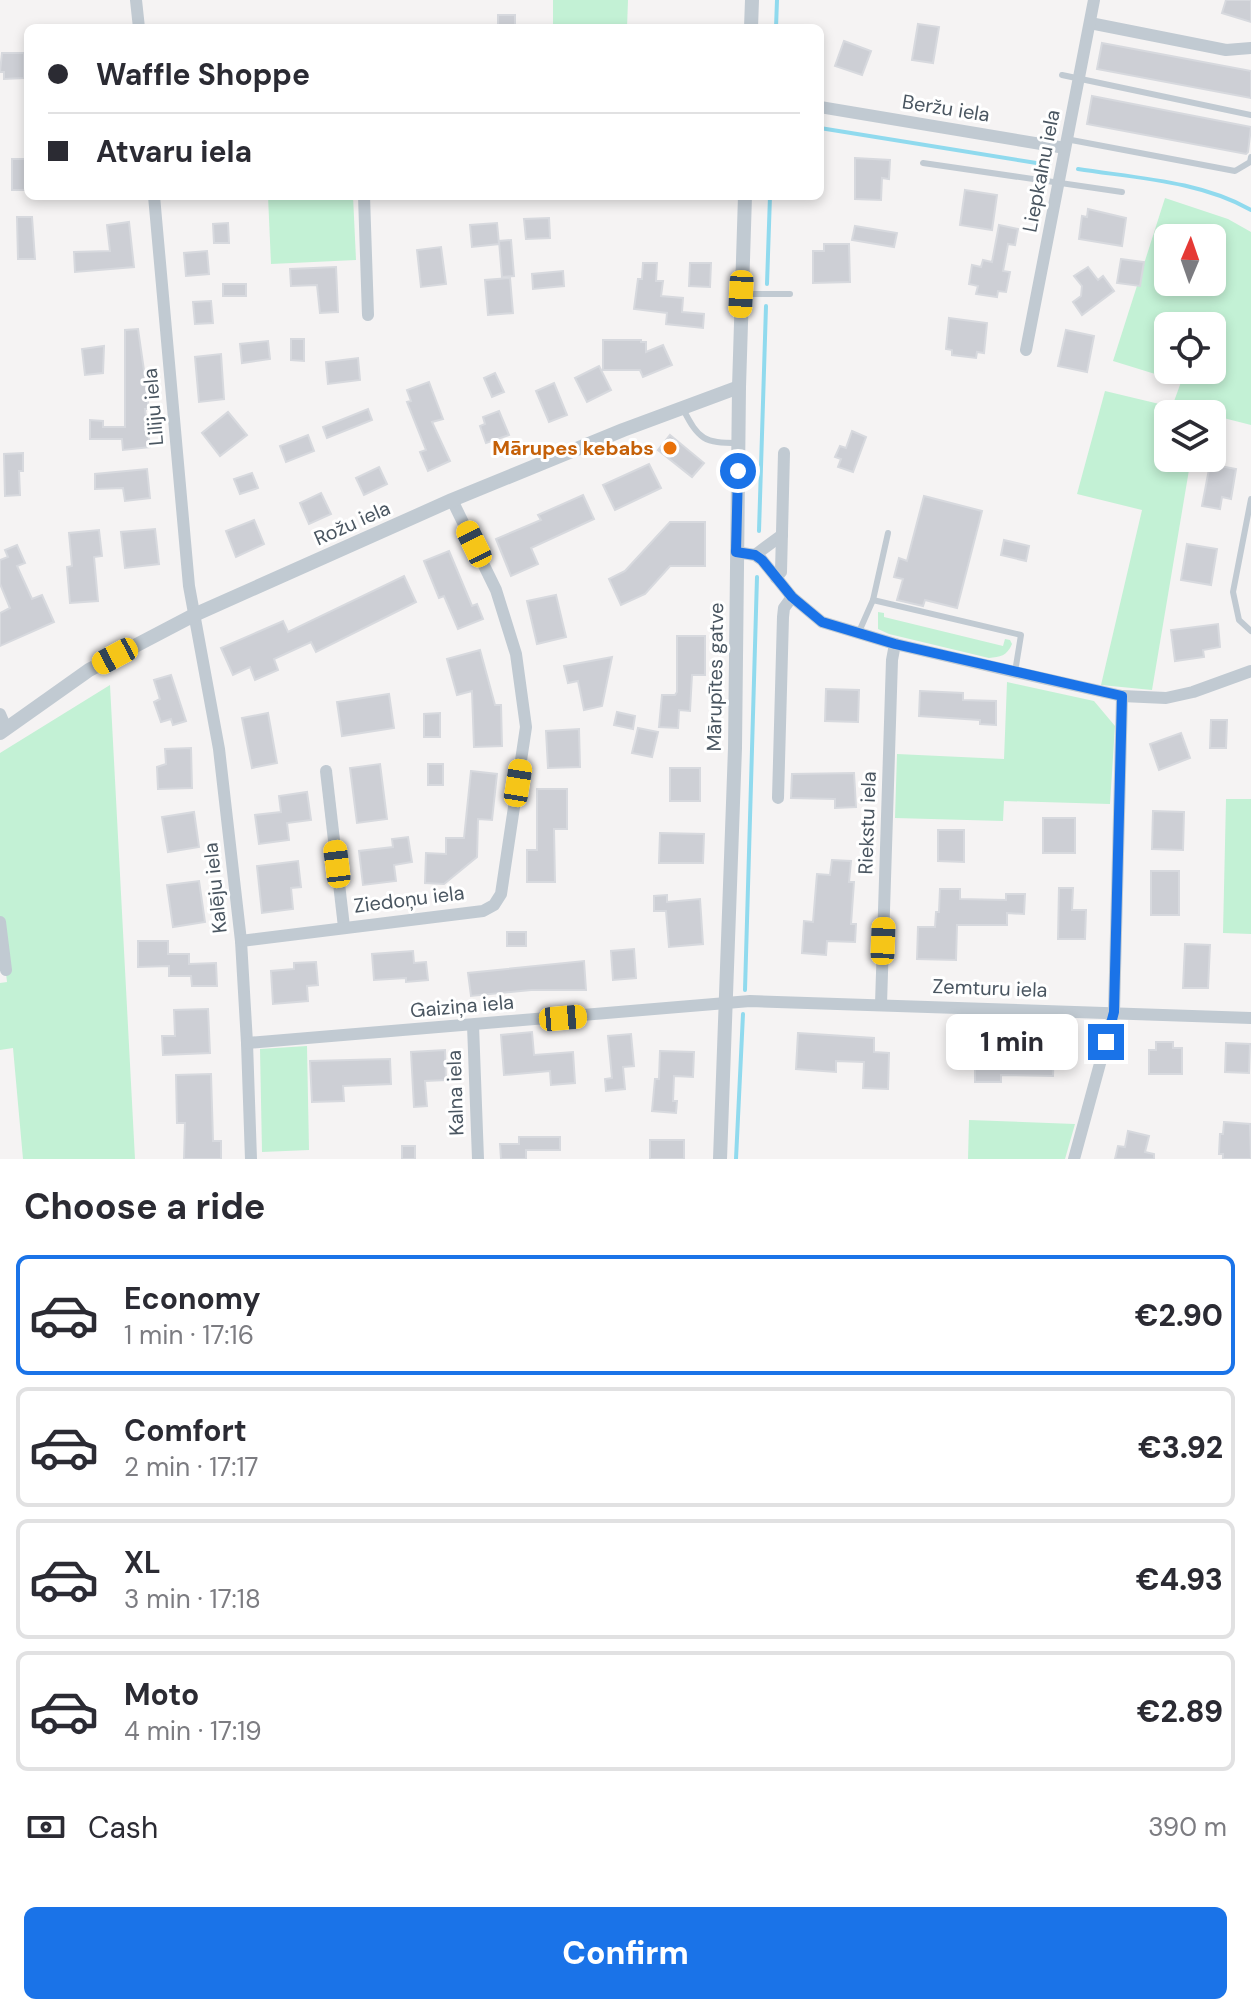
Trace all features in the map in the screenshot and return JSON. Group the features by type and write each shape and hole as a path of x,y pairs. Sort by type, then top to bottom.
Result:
{"street":[{"path":"136,0 139,24"},
{"path":"751,24 752,0"},
{"name":"Liepkalnu iela","path":"1026,350 1094,0"},
{"path":"1090,23 1226,50 1251,48"},
{"name":"Beržu iela","path":"824,108 1066,143"},
{"name":"Liliju iela","path":"154,200 194,615"},
{"path":"364,200 368,315"},
{"name":"Mārupītes gatve","path":"720,1159 735,748 736,552 745,200"},
{"name":"Rožu iela","path":"2,725 89,670 194,615 452,500 623,430 739,387"},
{"path":"776,578 781,572 784,453"},
{"name":"Ziedoņu iela","path":"241,941 483,911 494,905 501,894 526,727 516,654 496,590 452,500"},
{"path":"755,555 782,535"},
{"path":"736,552 755,555 792,597 822,622 895,644 1015,672 1122,696 1166,698 1193,692 1251,671"},
{"path":"778,798 783,617 784,608 792,597"},
{"name":"Kalēju iela","path":"194,615 219,749 241,941 251,1159"},
{"name":"Riekstu iela","path":"881,1004 895,644"},
{"path":"1074,1159 1114,1012 1122,696"},
{"path":"326,771 344,927"},
{"path":"0,922 6,970"},
{"name":"Zemturu iela","path":"727,1003 881,1004 1251,1018"},
{"name":"Gaiziņa iela","path":"247,1043 727,1003"},
{"name":"Kalna iela","path":"473,1025 478,1159"}],"lane":[{"path":"1062,75 1251,115"},
{"path":"1066,143 1235,171 1250,162 1251,157"},
{"path":"923,163 1122,192"},
{"path":"741,294 790,294"},
{"path":"683,409 694,431 704,440 739,443"},
{"path":"1251,499 1233,592 1239,620 1251,631"},
{"path":"858,634 873,600 888,533"},
{"path":"873,600 1021,635 1015,672"}],"green space":[{"path":"553,0 628,0 627,24 553,24"},
{"path":"1165,198 1228,219 1251,232 1251,425 1226,419 1226,400 1175,400 1180,384 1226,384 1226,312 1154,312 1154,374 1113,361 1154,232 1154,296 1226,296 1226,224 1157,224"},
{"path":"268,200 353,200 356,260 271,264"},
{"path":"1105,391 1154,403 1154,472 1189,472 1152,690 1101,685 1142,510 1077,494"},
{"path":"878,612 884,613 884,617 1003,646 1005,639 1012,644 1003,655 989,658 889,634 878,629"},
{"path":"1007,682 1094,701 1115,726 1110,804 1004,801 1003,821 895,818 897,754 1004,759"},
{"path":"110,685 135,1159 23,1159 13,1048 0,1050 0,983 7,982 0,922 0,753"},
{"path":"1226,799 1251,799 1251,934 1223,933"},
{"path":"307,1046 309,1150 262,1152 260,1049"},
{"path":"969,1120 1075,1124 1065,1159 968,1159"}],"building":[{"path":"1226,0 1251,0 1251,22 1222,13"},
{"path":"498,15 515,15 515,24 498,24"},
{"path":"918,24 939,27 933,63 912,60"},
{"path":"844,41 871,51 862,75 835,66"},
{"path":"1102,43 1251,71 1251,98 1097,69"},
{"path":"2,53 24,53 24,78 4,79 4,72 0,72"},
{"path":"1092,96 1251,127 1248,152 1087,124"},
{"path":"855,158 890,160 889,179 882,178 881,200 855,199"},
{"path":"12,159 24,159 24,190 12,190"},
{"path":"965,190 997,195 992,230 960,225"},
{"path":"1088,209 1126,218 1122,246 1079,239 1082,216 1087,217"},
{"path":"17,217 32,217 35,259 18,259"},
{"path":"549,218 550,238 526,239 524,219"},
{"path":"129,222 134,267 75,272 74,252 110,251 107,225"},
{"path":"228,223 229,243 214,243 213,224"},
{"path":"497,223 499,244 472,247 470,225"},
{"path":"999,225 1018,229 1015,245 1008,244 1003,271 1010,272 1006,292 998,291 997,297 976,294 978,286 969,284 972,265 981,267 983,260 992,262"},
{"path":"855,226 897,233 894,247 852,240"},
{"path":"511,240 514,276 502,277 499,241"},
{"path":"824,244 849,244 850,282 813,283 813,251 824,251"},
{"path":"441,247 446,284 421,287 417,250"},
{"path":"207,251 209,274 186,276 184,253"},
{"path":"1121,259 1144,262 1140,286 1117,283"},
{"path":"643,263 657,263 656,281 663,281 661,296 683,298 682,312 704,314 703,328 666,324 667,313 634,309"},
{"path":"690,263 711,263 710,287 689,286"},
{"path":"336,267 338,312 320,313 317,285 291,286 290,269"},
{"path":"1088,267 1098,280 1103,276 1114,291 1082,315 1073,302 1081,296 1082,286 1074,276"},
{"path":"563,271 564,286 533,289 532,274"},
{"path":"510,278 513,313 488,315 485,280"},
{"path":"223,284 246,284 246,296 223,296"},
{"path":"211,301 213,323 195,324 193,302"},
{"path":"949,318 987,323 984,353 977,352 976,358 952,355 952,350 946,349"},
{"path":"138,329 148,398 148,409 145,409 150,447 123,450 122,439 90,439 90,420 103,421 103,427 125,427 125,330"},
{"path":"1066,330 1094,336 1087,372 1058,366"},
{"path":"291,339 304,339 304,361 291,360"},
{"path":"603,340 641,340 646,342 646,352 663,345 672,365 643,377 640,370 603,370"},
{"path":"268,341 270,359 242,363 240,344"},
{"path":"104,346 103,373 85,375 82,349"},
{"path":"221,354 224,399 199,402 195,357"},
{"path":"358,358 360,380 328,384 326,362"},
{"path":"599,366 611,390 587,402 575,378"},
{"path":"495,373 504,392 492,397 484,378"},
{"path":"429,382 443,419 432,422 450,461 428,471 420,452 426,450 407,402 411,401 407,390"},
{"path":"554,383 567,415 549,422 536,391"},
{"path":"368,409 372,420 327,438 323,427"},
{"path":"499,411 509,435 486,443 480,426 485,424 483,417"},
{"path":"228,412 247,435 220,456 202,433"},
{"path":"852,431 866,437 853,472 838,467 841,459 835,457 840,446 846,448"},
{"path":"308,435 314,451 286,462 280,446"},
{"path":"670,435 704,463 692,477 658,450"},
{"path":"23,453 23,471 19,471 20,495 5,496 4,454"},
{"path":"649,464 661,488 615,510 603,485"},
{"path":"379,467 387,484 364,495 356,478"},
{"path":"1226,467 1236,469 1231,499 1222,497 1220,509 1202,506 1208,472 1226,472"},
{"path":"147,469 150,498 125,501 123,488 95,489 95,474"},
{"path":"252,473 258,488 240,494 234,479"},
{"path":"321,493 331,514 309,524 300,503"},
{"path":"583,495 594,519 531,548 538,564 511,576 496,539 541,520 538,515"},
{"path":"924,496 982,511 957,608 925,600 923,606 897,600 903,579 894,577 899,558 907,561"},
{"path":"254,520 264,544 236,557 226,531"},
{"path":"670,522 705,522 705,566 670,566 645,594 621,605 609,579 625,571"},
{"path":"155,529 159,564 125,568 121,532"},
{"path":"99,530 102,556 94,557 98,601 70,603 67,567 72,566 69,533"},
{"path":"1004,540 1029,546 1026,561 1001,555"},
{"path":"1187,544 1217,549 1211,585 1181,580"},
{"path":"17,545 25,563 17,566 32,599 42,595 54,622 0,646 0,613 10,608 0,584 0,560 8,557 5,550"},
{"path":"449,551 472,606 477,604 483,619 458,629 444,596 439,598 424,561"},
{"path":"404,576 416,602 316,652 311,642 274,659 278,670 255,680 250,667 233,675 221,648 283,621 288,632"},
{"path":"556,595 566,637 537,644 527,601"},
{"path":"1218,624 1220,647 1203,650 1204,657 1175,661 1171,630"},
{"path":"677,636 705,636 705,675 692,675 690,711 679,710 678,728 659,727 662,695 675,695 677,692"},
{"path":"480,650 495,705 501,705 502,746 474,747 472,691 457,695 447,659"},
{"path":"612,657 602,706 584,710 578,681 568,683 564,666"},
{"path":"171,675 186,721 173,725 171,719 161,722 154,702 160,699 154,680"},
{"path":"826,689 859,690 858,722 825,721"},
{"path":"920,691 963,693 963,700 996,701 996,725 980,724 980,720 919,716"},
{"path":"389,694 394,728 342,736 337,702"},
{"path":"617,712 635,716 633,729 614,725"},
{"path":"268,713 277,763 252,768 242,718"},
{"path":"440,713 440,737 424,737 424,714"},
{"path":"1211,720 1227,720 1226,748 1210,748"},
{"path":"638,728 658,732 652,757 632,753"},
{"path":"579,729 580,767 548,768 546,731"},
{"path":"1181,733 1190,758 1159,770 1150,744"},
{"path":"191,748 192,788 158,789 157,767 166,764 165,749"},
{"path":"380,764 387,819 357,823 350,768"},
{"path":"428,764 443,764 443,785 428,785"},
{"path":"670,768 700,768 700,801 670,801"},
{"path":"471,771 497,774 492,820 478,819 477,857 444,884 425,883 426,853 446,854 446,838 464,838"},
{"path":"854,773 856,807 835,808 835,799 791,798 792,774"},
{"path":"537,789 567,789 567,829 554,829 555,882 527,882 527,850 537,850"},
{"path":"307,792 311,820 287,823 289,840 259,844 255,815 281,812 279,796"},
{"path":"1153,811 1184,812 1183,850 1152,849"},
{"path":"194,812 199,847 168,852 162,817"},
{"path":"1043,818 1075,818 1075,853 1043,853"},
{"path":"938,830 964,830 964,862 938,861"},
{"path":"660,833 704,834 703,863 659,863"},
{"path":"408,837 412,862 394,865 396,881 363,885 359,851 393,847 392,839"},
{"path":"832,860 851,861 849,882 854,882 851,924 856,924 855,942 827,941 826,955 802,953 804,921 813,922 817,874 830,875"},
{"path":"298,861 301,887 291,888 293,909 262,913 257,866"},
{"path":"1151,871 1179,871 1179,915 1151,915"},
{"path":"199,881 205,922 173,927 167,885"},
{"path":"1059,888 1073,888 1072,910 1086,910 1085,939 1058,939"},
{"path":"940,889 960,889 960,899 1006,900 1006,894 1025,894 1024,914 1007,913 1007,925 957,925 956,960 917,959 918,927 935,927"},
{"path":"667,895 667,902 700,899 703,944 669,947 666,911 654,911 654,896"},
{"path":"507,932 526,932 526,946 507,946"},
{"path":"138,941 168,941 168,954 189,954 189,964 216,963 217,986 192,986 191,976 169,976 169,966 138,967"},
{"path":"1185,944 1210,945 1208,988 1183,988"},
{"path":"634,949 636,978 613,980 611,951"},
{"path":"413,951 414,963 426,962 428,980 374,980 372,954"},
{"path":"584,961 586,990 531,990 471,996 468,973"},
{"path":"316,962 318,985 307,986 308,1001 273,1004 271,971 294,969 294,963"},
{"path":"208,1009 210,1053 163,1055 162,1036 175,1036 174,1010"},
{"path":"532,1032 534,1055 573,1052 575,1083 551,1085 550,1071 504,1075 501,1035"},
{"path":"798,1033 874,1038 874,1052 889,1053 888,1089 863,1088 864,1062 836,1061 836,1072 796,1069"},
{"path":"631,1034 634,1066 623,1067 625,1089 606,1091 605,1079 612,1078 608,1036"},
{"path":"1156,1042 1173,1042 1173,1048 1182,1048 1182,1074 1149,1074 1149,1050 1156,1050"},
{"path":"1226,1043 1250,1044 1249,1073 1225,1072"},
{"path":"986,1044 1054,1044 1053,1076 1001,1075 1001,1082 975,1082 975,1054 986,1054"},
{"path":"445,1050 446,1080 425,1081 427,1106 414,1107 411,1052"},
{"path":"660,1051 694,1052 693,1077 674,1076 676,1113 652,1111 655,1079 659,1079"},
{"path":"390,1059 391,1084 343,1086 344,1101 312,1102 310,1061"},
{"path":"211,1074 213,1141 221,1141 221,1159 184,1159 185,1123 177,1123 176,1075"},
{"path":"1224,1122 1250,1124 1251,1159 1223,1159 1223,1154 1219,1154"},
{"path":"1128,1131 1149,1136 1145,1152 1154,1154 1154,1159 1115,1159 1118,1146 1125,1147"},
{"path":"519,1137 560,1137 560,1150 526,1150 526,1159 501,1159 500,1144 519,1144"},
{"path":"650,1140 684,1140 684,1159 650,1159"},
{"path":"402,1146 415,1146 415,1159 402,1159"}],"waterway":[{"path":"776,24 777,0"},
{"path":"824,129 1049,165"},
{"path":"1078,169 1189,187 1231,200 1251,210"},
{"path":"767,284 770,200"},
{"path":"759,531 766,306"},
{"path":"745,990 757,577"},
{"path":"736,1159 743,1014"}],"place":[{"name":"Mārupes kebabs","path":"670,448"}],"route":[{"path":"738,471 736,552 755,555 762,560 792,597 822,622 895,644 1122,696 1114,1012 1106,1042"}]}
